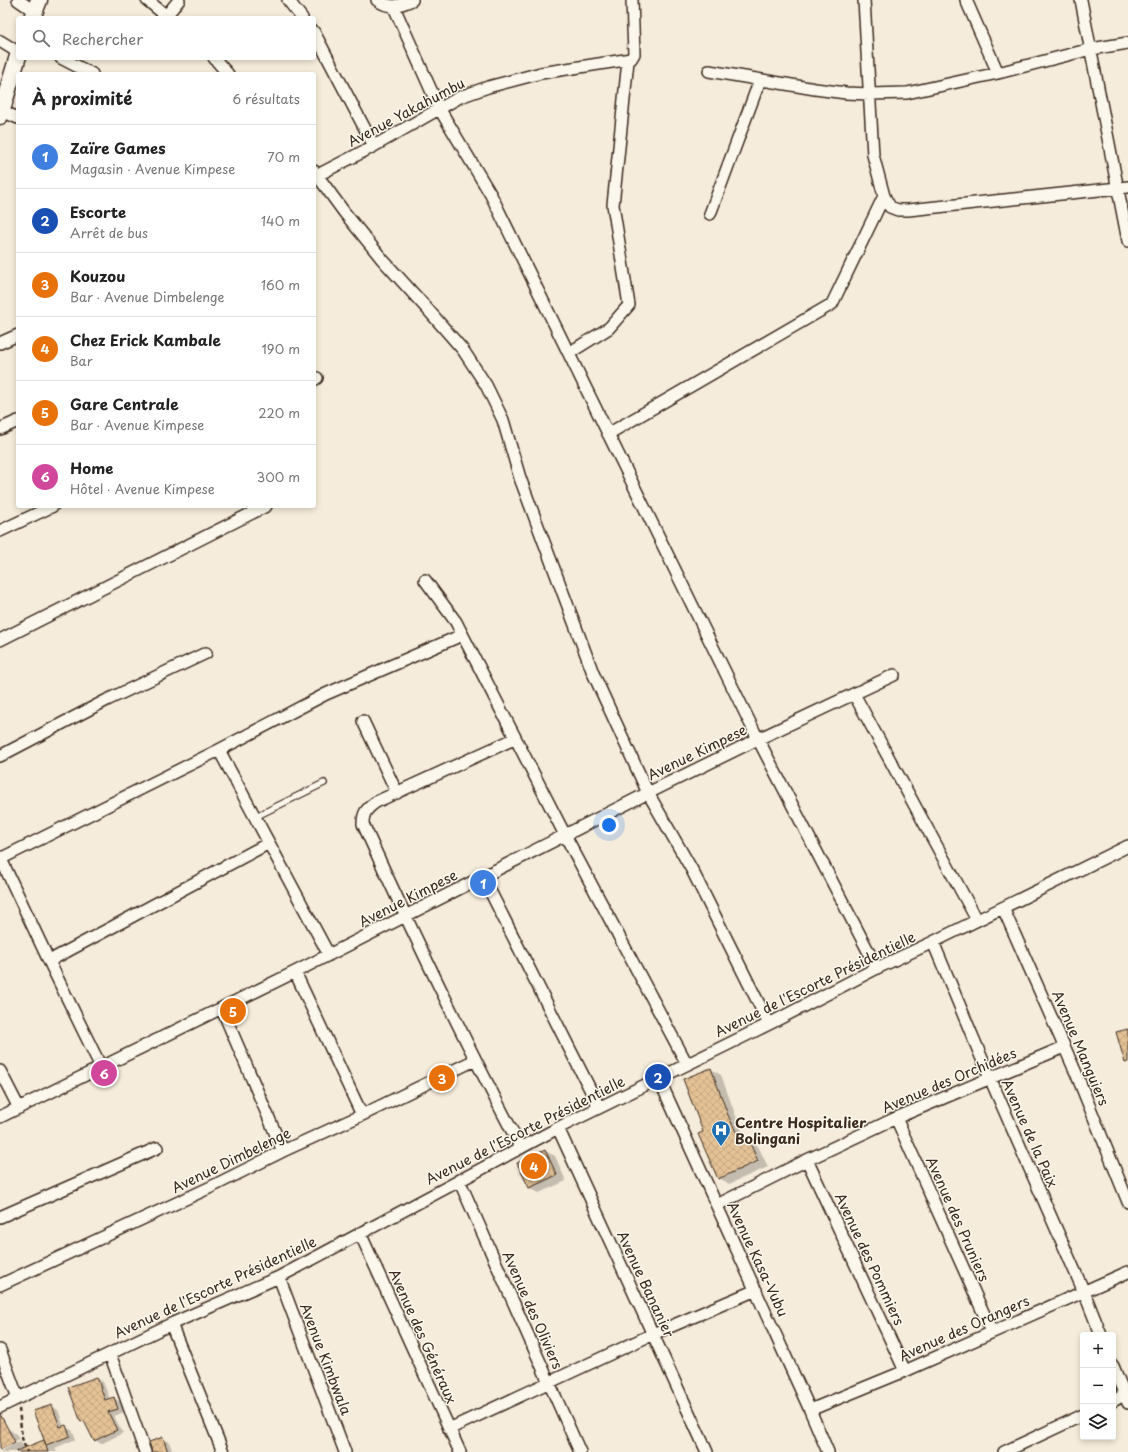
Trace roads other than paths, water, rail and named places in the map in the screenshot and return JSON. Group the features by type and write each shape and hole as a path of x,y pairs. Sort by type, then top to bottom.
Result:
{"main road":[{"path":"1,114 17,60"}],"street":[{"path":"18,0 35,10"},
{"path":"147,0 167,16"},
{"path":"169,16 179,0"},
{"path":"288,0 300,16"},
{"path":"376,0 387,6 394,7 412,0"},
{"path":"569,353 609,328 629,305 613,205 630,59 632,0"},
{"path":"864,0 873,155 878,180 890,207 898,210 908,210 1122,188"},
{"path":"966,0 998,72"},
{"path":"1081,0 1122,188 1128,241"},
{"path":"394,7 439,108 491,195 758,739 877,968"},
{"path":"316,36 374,146"},
{"path":"0,41 16,51"},
{"path":"709,71 815,89 870,94 907,93 1091,49 1128,43"},
{"name":"Avenue Yakahumbu","path":"316,175 374,146 460,97 488,87 541,73 630,59"},
{"path":"65,60 88,72"},
{"path":"216,60 226,72"},
{"path":"710,214 760,80"},
{"path":"1,114 16,118"},
{"path":"316,176 382,259 463,350 486,385 503,420 520,478 593,673 648,793 692,870 769,1024"},
{"path":"608,434 832,304 884,196"},
{"path":"0,343 16,336"},
{"path":"0,429 16,422"},
{"path":"0,531 49,508"},
{"path":"0,640 262,508"},
{"path":"425,580 456,622 514,739 687,1064"},
{"path":"102,1067 0,858 219,750 326,694 462,635"},
{"path":"0,755 107,700 206,653"},
{"name":"Avenue Kimpese","path":"0,1117 222,1009 648,793 894,675"},
{"path":"854,694 977,920"},
{"path":"363,721 397,793"},
{"path":"514,739 376,802 367,808 363,815 363,824 405,916 475,1060 521,1148"},
{"path":"219,750 329,955"},
{"path":"49,961 269,843"},
{"name":"Avenue de l'Escorte Présidentielle","path":"0,1407 172,1324 279,1277 459,1180 599,1107 769,1024 877,968 1126,849"},
{"path":"483,877 599,1107"},
{"name":"Avenue Manguiers","path":"1003,908 1076,1073 1128,1202"},
{"name":"Avenue de la Paix","path":"933,942 1100,1332"},
{"path":"295,972 362,1115"},
{"path":"222,1009 283,1151"},
{"name":"Avenue des Orchidées","path":"717,1205 896,1118 1064,1047"},
{"name":"Avenue Dimbelenge","path":"0,1285 362,1115 475,1060"},
{"path":"0,1071 19,1108"},
{"name":"Avenue Kasa-Vubu","path":"659,1079 756,1290 828,1452"},
{"name":"Avenue des Pruniers","path":"896,1118 992,1332"},
{"name":"Avenue Bananier","path":"558,1128 707,1452"},
{"path":"0,1217 157,1148"},
{"name":"Avenue des Pommiers","path":"807,1160 905,1371"},
{"name":"Avenue des Oliviers","path":"459,1180 580,1452"},
{"name":"Avenue des Généraux","path":"360,1233 460,1452"},
{"name":"Avenue des Orangers","path":"810,1410 905,1371 1128,1272"},
{"name":"Avenue Kimbwala","path":"279,1277 345,1452"},
{"path":"449,1429 653,1334 756,1290"},
{"path":"172,1324 223,1452"},
{"path":"0,1350 18,1398"},
{"path":"110,1354 145,1452"},
{"path":"1114,1368 1126,1399 1116,1401"},
{"path":"1004,1452 1080,1416"}],"lane":[{"path":"255,817 324,783"}],"place":[{"name":"Zaïre Games","path":"483,883"},
{"name":"Gare Centrale","path":"233,1011"},
{"name":"Home","path":"104,1073"},
{"name":"Escorte","path":"658,1077"},
{"name":"Kouzou","path":"442,1078"},
{"name":"Centre Hospitalier Bolingani","path":"721,1147"},
{"name":"Chez Erick Kambale","path":"534,1166"}]}
